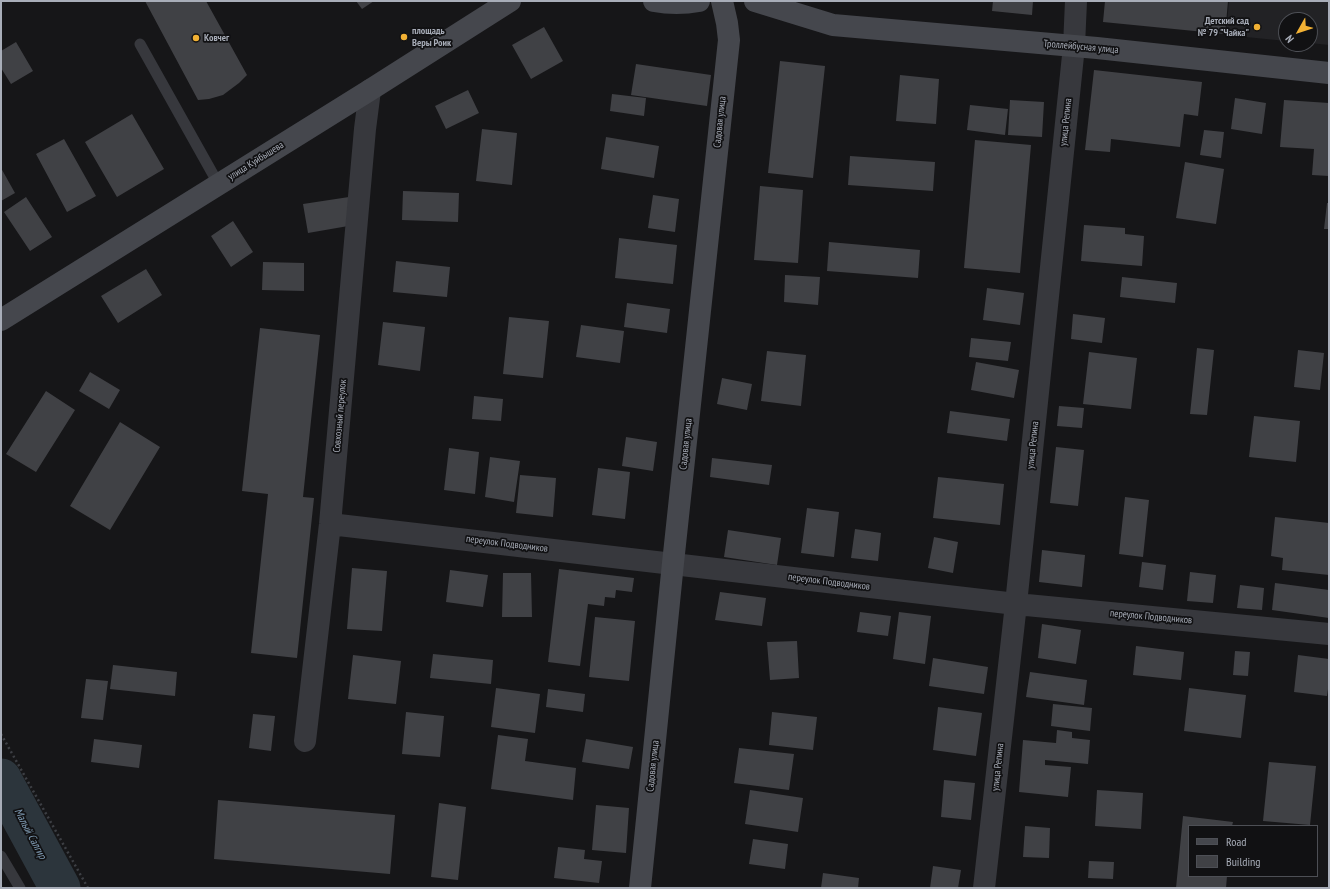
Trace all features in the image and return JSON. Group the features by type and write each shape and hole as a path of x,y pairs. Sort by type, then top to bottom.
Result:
{"main road":[{"name":"улица Куйбышева","path":"1,320 219,185 510,1"},
{"path":"654,1 666,4 683,4 699,1"},
{"name":"Садовая улица","path":"640,888 729,40 722,1"},
{"name":"Троллейбусная улица","path":"755,1 833,25 1074,46 1329,73"},
{"path":"803,1 833,25"}],"street":[{"name":"улица Репина","path":"984,888 1016,604 1074,46 1076,1"},
{"name":"Совхозный переулок","path":"305,741 330,524 365,129 370,90"},
{"name":"переулок Подводников","path":"330,524 1016,604 1329,634"}],"lane":[{"path":"140,44 219,185"},
{"path":"1,856 20,888"}],"path":[{"path":"1,734 88,888"}],"shaded area":[{"name":"Детский сад № 79 \"Чайка\"","path":"1229,1 1329,1 1329,45 1318,44 1318,12 1278,12 1278,40 1226,35"}],"building":[{"name":"Ковчег","path":"145,1 206,1 247,75 223,95 198,100"},
{"path":"356,1 374,1 362,9"},
{"path":"993,1 1033,1 1032,15 992,11"},
{"path":"1105,1 1228,1 1225,34 1103,22"},
{"path":"544,27 563,61 531,79 512,45"},
{"path":"16,42 33,71 11,84 1,68 1,51"},
{"path":"780,61 825,66 813,178 768,173"},
{"path":"636,64 711,75 707,106 631,95"},
{"path":"1094,70 1202,82 1198,116 1184,114 1180,147 1111,139 1110,152 1085,150"},
{"path":"900,75 939,79 936,124 896,121"},
{"path":"468,90 479,113 446,129 435,106"},
{"path":"612,94 646,98 644,116 610,111"},
{"path":"1235,98 1266,103 1262,134 1231,129"},
{"path":"1010,100 1044,102 1042,137 1008,135"},
{"path":"1284,100 1329,103 1329,176 1312,175 1314,149 1280,147"},
{"path":"970,105 1008,109 1005,135 967,130"},
{"path":"132,114 164,169 117,197 85,142"},
{"path":"482,129 517,133 512,185 476,181"},
{"path":"1204,130 1224,132 1221,158 1200,155"},
{"path":"606,137 659,146 654,178 601,169"},
{"path":"64,139 96,196 67,212 36,154"},
{"path":"975,140 1031,145 1020,273 964,268"},
{"path":"850,156 935,162 933,191 848,185"},
{"path":"1185,162 1224,169 1216,224 1176,218"},
{"path":"1,168 15,193 1,201"},
{"path":"760,186 803,190 798,263 754,260"},
{"path":"403,191 459,193 458,222 402,220"},
{"path":"653,195 679,199 675,232 648,228"},
{"path":"26,197 52,237 30,251 4,212"},
{"path":"349,197 354,225 308,233 303,204"},
{"path":"1327,203 1329,203 1329,229 1324,229"},
{"path":"233,221 253,252 231,267 211,236"},
{"path":"1084,225 1125,228 1125,234 1144,236 1142,266 1081,261"},
{"path":"619,238 677,245 673,284 615,278"},
{"path":"829,242 920,250 918,278 827,271"},
{"path":"396,261 450,267 447,297 393,292"},
{"path":"263,262 304,263 304,291 262,290"},
{"path":"146,269 162,295 118,323 101,296"},
{"path":"785,275 820,277 818,305 784,302"},
{"path":"1122,277 1177,283 1175,303 1120,297"},
{"path":"987,288 1024,293 1020,325 983,320"},
{"path":"627,303 670,309 667,333 624,327"},
{"path":"1073,314 1105,318 1102,343 1071,339"},
{"path":"509,317 549,321 543,378 503,374"},
{"path":"383,322 425,327 420,371 378,365"},
{"path":"581,325 624,331 620,363 576,357"},
{"path":"260,328 320,335 303,497 314,498 297,658 251,653 268,494 242,491"},
{"path":"971,338 1011,342 1008,361 969,357"},
{"path":"1197,348 1214,350 1207,415 1190,414"},
{"path":"1298,350 1324,353 1320,390 1294,387"},
{"path":"767,351 806,355 801,406 761,401"},
{"path":"1089,352 1137,358 1131,409 1083,404"},
{"path":"976,362 1019,370 1014,398 971,390"},
{"path":"90,372 120,390 109,409 79,391"},
{"path":"722,378 752,384 747,410 717,404"},
{"path":"46,391 75,410 36,472 6,454"},
{"path":"474,396 503,399 501,421 472,419"},
{"path":"1059,406 1084,408 1082,428 1057,426"},
{"path":"950,411 1010,419 1007,441 947,433"},
{"path":"1254,416 1300,421 1296,462 1249,457"},
{"path":"120,422 160,447 110,530 70,506"},
{"path":"626,437 657,442 653,471 622,466"},
{"path":"1056,447 1084,450 1078,506 1050,503"},
{"path":"449,448 479,452 475,494 444,490"},
{"path":"490,457 520,461 514,502 485,497"},
{"path":"712,458 772,465 769,485 710,477"},
{"path":"598,468 630,472 625,519 592,515"},
{"path":"520,475 556,478 553,517 516,513"},
{"path":"938,477 1004,484 1000,525 933,518"},
{"path":"1125,497 1149,500 1143,557 1119,554"},
{"path":"807,508 839,512 834,557 801,553"},
{"path":"1275,517 1329,523 1329,575 1282,570 1283,558 1271,556"},
{"path":"855,529 881,533 878,561 851,558"},
{"path":"728,530 781,538 777,565 724,557"},
{"path":"934,537 958,542 953,573 928,568"},
{"path":"1042,550 1085,555 1082,587 1039,582"},
{"path":"1142,562 1166,565 1163,590 1139,587"},
{"path":"352,568 387,571 382,631 347,629"},
{"path":"559,569 634,578 632,592 616,590 615,598 605,597 604,606 588,604 580,666 548,662"},
{"path":"450,570 488,575 483,607 446,602"},
{"path":"1190,572 1216,575 1213,603 1187,601"},
{"path":"503,573 531,573 532,617 502,617"},
{"path":"1275,583 1329,590 1329,618 1272,610"},
{"path":"1240,585 1264,588 1262,610 1237,608"},
{"path":"720,592 766,598 762,626 715,620"},
{"path":"860,612 891,616 888,636 857,632"},
{"path":"899,612 931,616 925,664 893,659"},
{"path":"595,617 635,621 629,681 589,677"},
{"path":"1042,624 1081,630 1076,664 1038,658"},
{"path":"797,641 799,678 770,680 767,642"},
{"path":"1136,646 1184,652 1181,680 1133,675"},
{"path":"1235,651 1250,652 1248,676 1233,675"},
{"path":"433,654 493,660 491,684 430,678"},
{"path":"353,655 401,661 396,704 348,699"},
{"path":"1298,655 1329,659 1329,682 1327,696 1294,692"},
{"path":"933,658 988,667 984,694 929,686"},
{"path":"113,665 177,672 175,696 110,689"},
{"path":"1030,672 1087,680 1084,705 1026,697"},
{"path":"86,679 108,681 103,720 81,718"},
{"path":"496,688 540,694 535,733 491,727"},
{"path":"1189,688 1246,695 1241,738 1184,731"},
{"path":"548,689 585,694 583,712 546,707"},
{"path":"1053,704 1092,708 1090,731 1051,726"},
{"path":"938,707 982,713 976,756 933,750"},
{"path":"406,712 444,716 440,757 402,754"},
{"path":"772,712 817,717 813,750 769,745"},
{"path":"253,714 275,716 271,751 249,748"},
{"path":"1057,730 1072,732 1072,738 1090,740 1088,764 1045,760 1045,765 1071,767 1068,797 1019,792 1023,740 1056,743"},
{"path":"498,735 528,739 525,761 576,768 573,800 491,789"},
{"path":"94,739 142,745 139,768 91,762"},
{"path":"586,739 633,747 629,769 582,762"},
{"path":"739,748 794,754 789,790 734,783"},
{"path":"1269,762 1316,766 1310,825 1263,821"},
{"path":"944,780 975,783 971,820 941,817"},
{"path":"750,790 803,798 798,832 745,824"},
{"path":"1097,790 1143,793 1141,829 1095,826"},
{"path":"218,800 395,815 390,874 214,859"},
{"path":"439,803 466,807 458,880 431,877"},
{"path":"596,805 629,808 626,853 592,850"},
{"path":"1183,816 1233,822 1232,825 1188,825 1188,877 1227,877 1226,888 1176,888"},
{"path":"1025,826 1050,828 1049,858 1023,857"},
{"path":"753,839 788,844 785,869 749,864"},
{"path":"558,847 585,850 584,859 602,861 599,883 554,878"},
{"path":"1089,861 1114,862 1113,879 1088,878"},
{"path":"933,866 961,870 958,888 930,888"},
{"path":"823,873 859,878 858,888 821,888"}],"waterway":[{"name":"Малый Салгир","path":"1,779 60,888"}],"place":[{"name":"Детский сад № 79 \"Чайка\"","path":"1257,27"},
{"name":"площадь Веры Роик","path":"404,37"},
{"name":"Ковчег","path":"196,38"}]}
